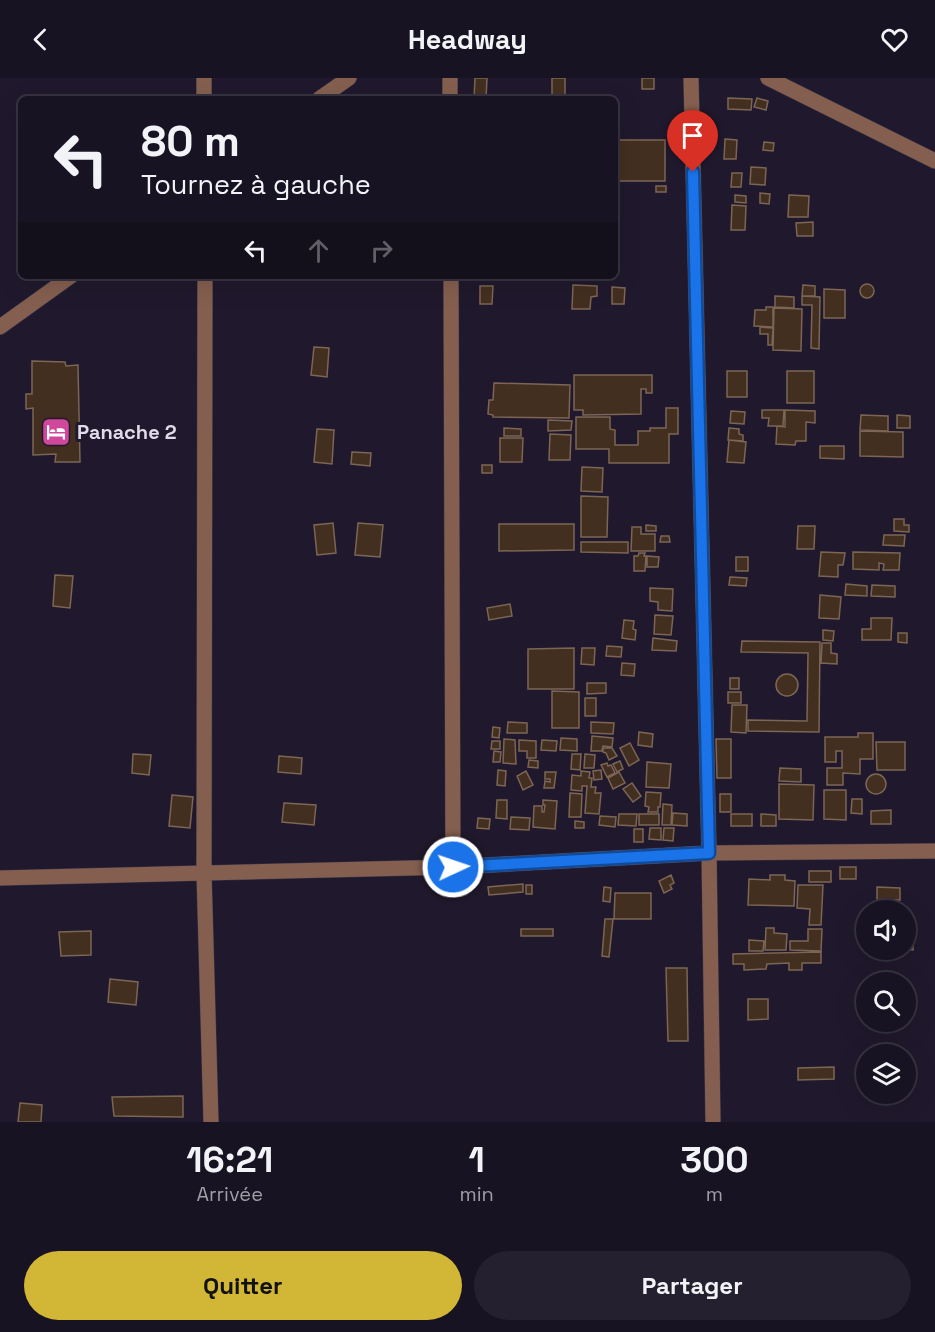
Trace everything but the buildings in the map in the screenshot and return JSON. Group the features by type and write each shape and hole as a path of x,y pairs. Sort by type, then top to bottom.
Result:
{"street":[{"path":"204,78 204,96"},
{"path":"323,96 348,78"},
{"path":"450,78 450,96"},
{"path":"691,78 713,1122"},
{"path":"768,78 935,161"},
{"path":"0,327 67,279"},
{"path":"205,279 204,873 212,1122"},
{"path":"451,279 453,867"},
{"path":"0,878 453,867 709,853 935,851"}],"place":[{"name":"Panache 2","path":"56,432"}],"route":[{"path":"453,867 709,853 693,172"}]}
